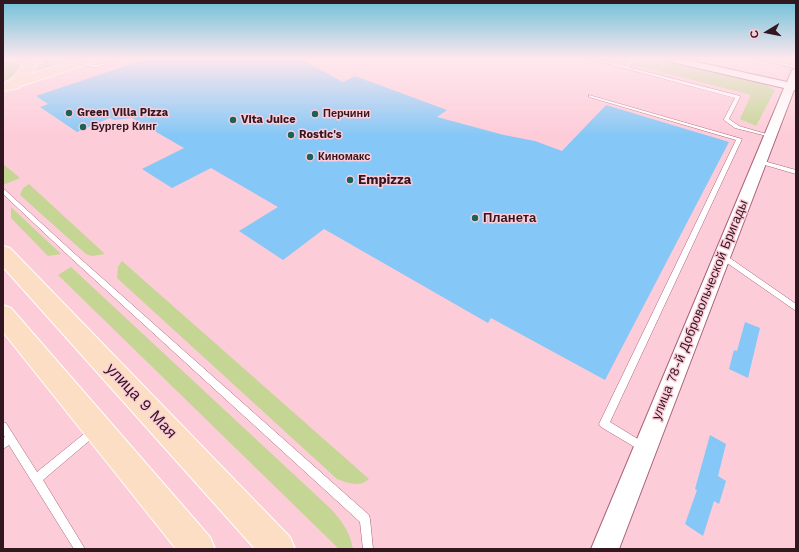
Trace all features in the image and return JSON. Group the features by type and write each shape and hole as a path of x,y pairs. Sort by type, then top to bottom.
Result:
{"main road":[{"path":"3,96 15,85"},
{"name":"улица 9 Мая","path":"3,253 278,549"},
{"path":"3,315 198,549"}],"street":[{"name":"улица 78-й Добровольческой Бригады","path":"605,549 760,162 794,86"}],"lane":[{"path":"692,85 738,97 726,119 737,127 771,136"},
{"path":"591,96 739,139 604,424 645,448"},
{"path":"760,162 796,172"},
{"path":"3,191 73,256 365,518 368,549"},
{"path":"722,256 796,308"},
{"path":"3,426 7,441 36,479 80,549"},
{"path":"36,479 97,429"}],"green space":[{"path":"711,85 765,85 775,90 756,126 740,119 751,95"},
{"path":"3,164 20,178 3,185"},
{"path":"29,184 105,254 92,256 86,254 20,195 23,188"},
{"path":"11,207 61,254 48,256 11,218"},
{"path":"122,261 369,479 365,482 353,484 337,479 117,278 118,267"},
{"path":"71,267 331,509 345,527 350,537 353,549 339,549 58,275"}],"building":[{"name":"Планета","path":"69,85 379,85 447,110 437,117 504,135 535,141 562,151 606,105 729,142 605,380 491,318 488,323 324,229 283,260 239,231 278,207 211,168 172,188 142,169 184,148 132,118 114,120 110,118 77,132 40,107 48,104 36,96"},
{"path":"745,322 760,328 748,378 729,369 734,350 737,351"},
{"path":"710,435 726,444 718,476 726,481 719,504 714,501 703,536 685,524 697,490 695,489"}],"place":[{"name":"Green Villa Pizza","path":"69,113"},
{"name":"Перчини","path":"315,114"},
{"name":"Vita Juice","path":"233,120"},
{"name":"Бургер Кинг","path":"83,127"},
{"name":"Rostic's","path":"291,135"},
{"name":"Киномакс","path":"310,157"},
{"name":"Empizza","path":"350,180"},
{"name":"Планета","path":"475,218"}]}
